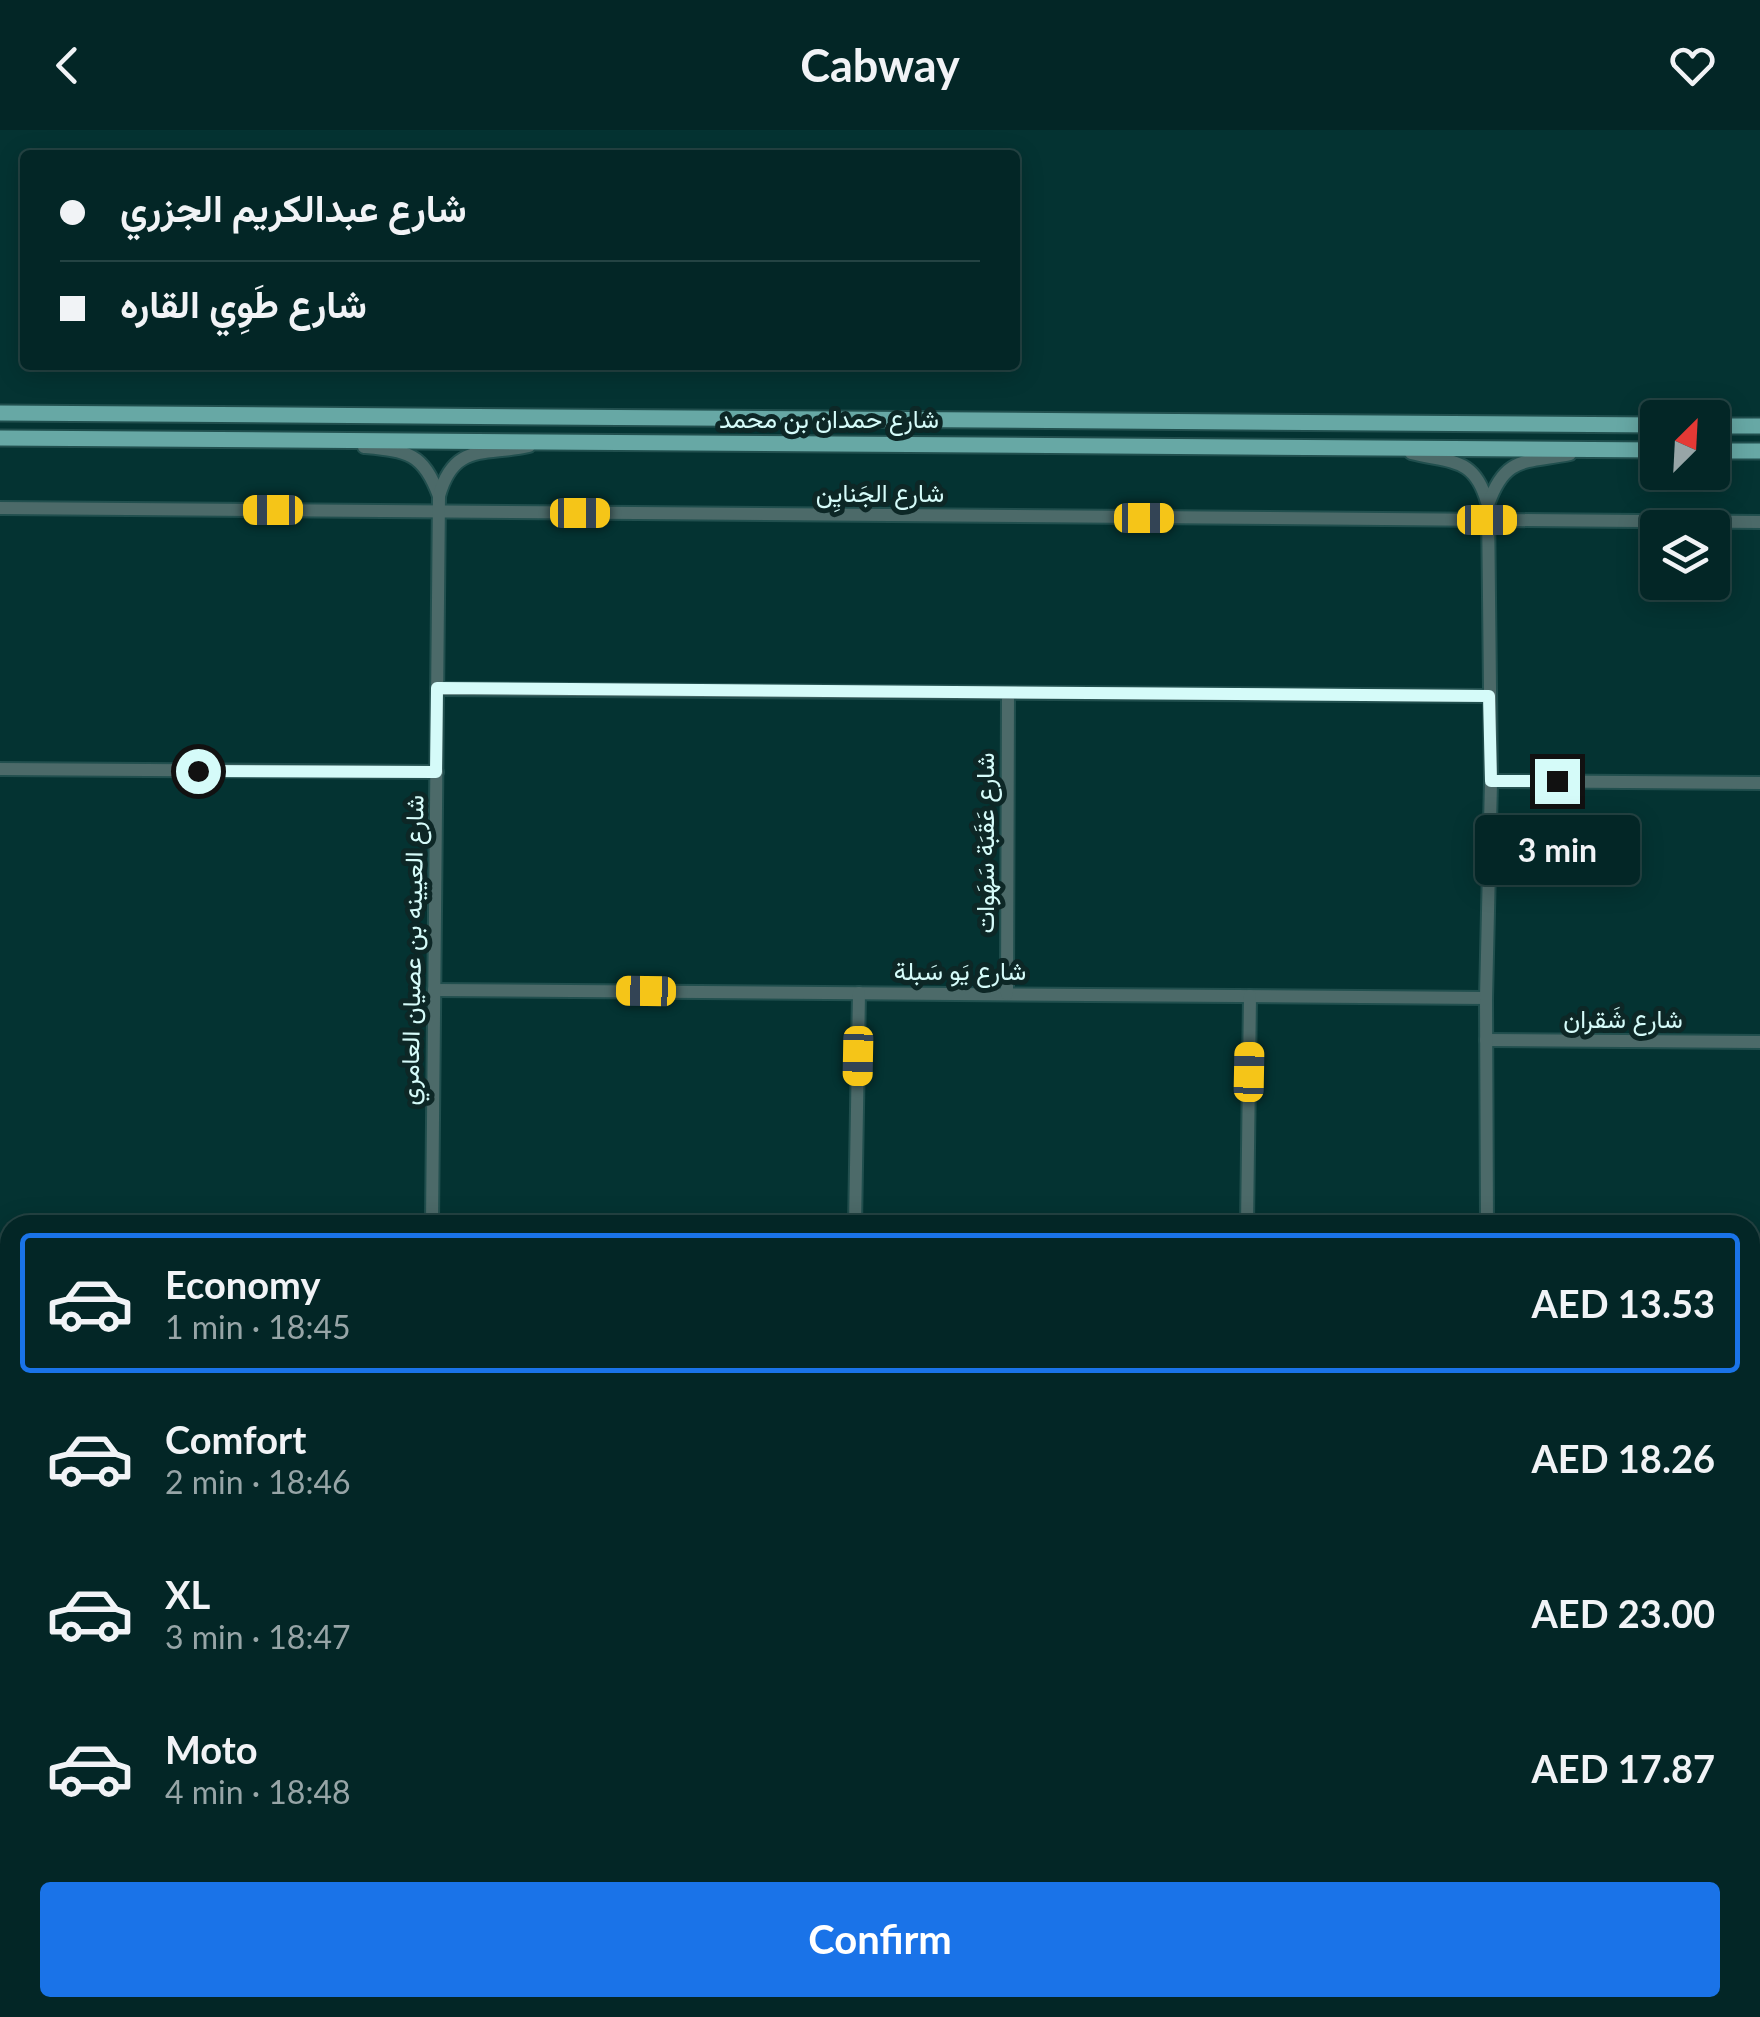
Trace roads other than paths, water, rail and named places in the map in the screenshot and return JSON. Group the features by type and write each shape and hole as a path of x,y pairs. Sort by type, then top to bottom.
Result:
{"main road":[{"name":"شارع حمدان بن محمد","path":"0,413 1640,425"},
{"path":"1730,426 1760,426"},
{"name":"شارع حمدان بن محمد","path":"0,438 1640,450"},
{"path":"1730,451 1760,451"}],"street":[{"path":"327,440 410,454 427,467 440,496"},
{"path":"440,496 450,468 462,458 541,442"},
{"path":"1398,449 1453,461 1467,468 1481,484 1488,505"},
{"path":"1486,1215 1491,781 1488,505 1500,476 1512,466 1588,450"},
{"name":"شارع العيينه بن عصيان العامري","path":"432,1215 440,496"},
{"name":"شارع الجَنايِن","path":"0,508 1760,522"},
{"path":"437,688 1489,696"},
{"name":"شارع عَقَبَة سَهَوات","path":"1007,994 1008,693"},
{"path":"0,770 436,772"},
{"path":"1491,781 1760,783"},
{"name":"شارع يَو سَبلة","path":"434,990 1486,998"},
{"path":"855,1215 859,992"},
{"path":"1247,1215 1250,996"},
{"name":"شارع شَقران","path":"1486,1040 1760,1042"}]}
